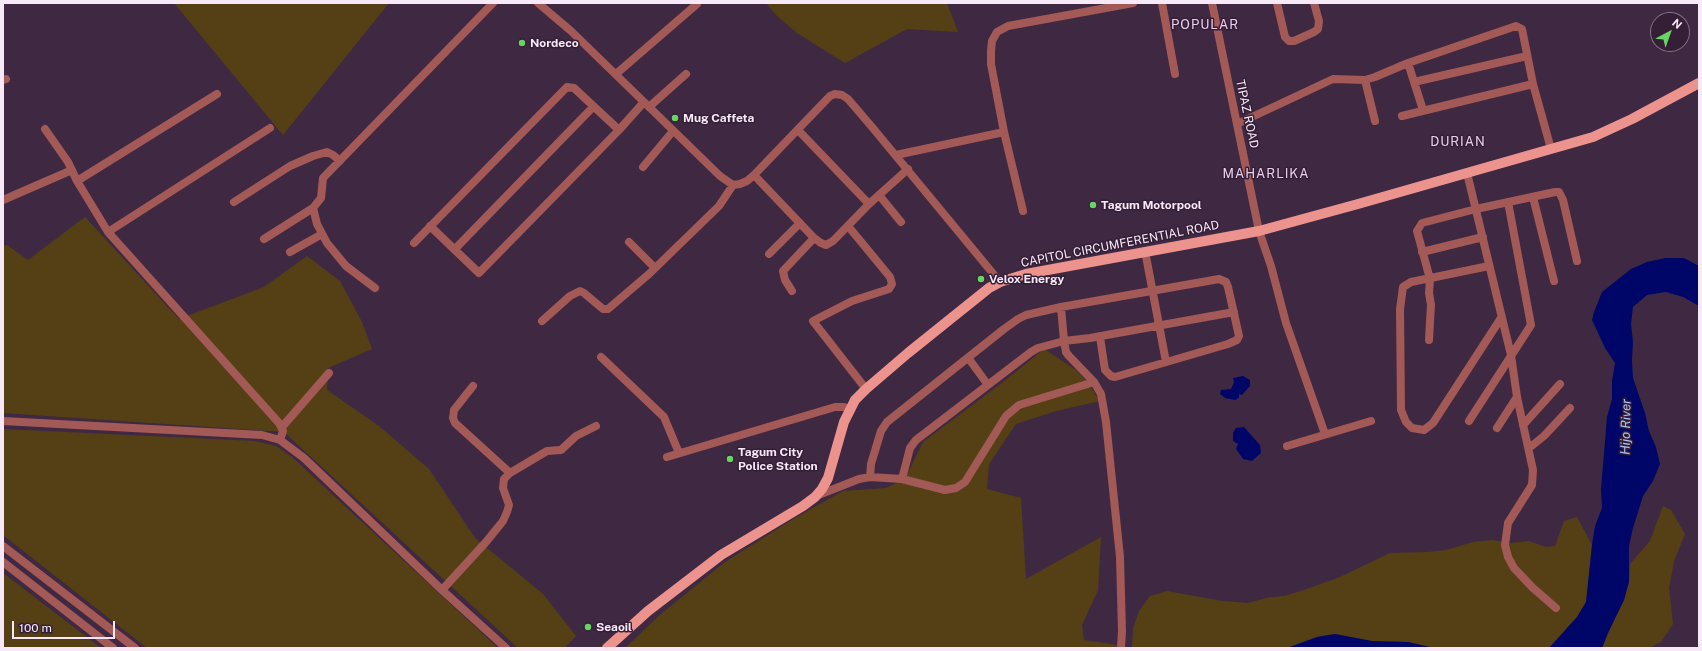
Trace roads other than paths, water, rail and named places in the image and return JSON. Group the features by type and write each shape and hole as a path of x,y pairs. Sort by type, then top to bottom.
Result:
{"main road":[{"name":"CAPITOL CIRCUMFERENTIAL ROAD","path":"607,648 648,611 721,555 803,506 815,497 822,489 828,478 844,422 849,410 866,389 989,288 1000,282 1026,274 1144,251 1259,231 1467,173 1593,137 1699,83"}],"street":[{"path":"264,239 313,208 321,198 323,178 493,3"},
{"path":"538,3 616,74 720,176 733,185 747,182 754,176 830,96 838,93 848,99 908,169 1000,282"},
{"path":"1023,211 1004,132 991,64 992,41 996,32 1008,26 1133,3"},
{"path":"1162,3 1175,74"},
{"name":"TIPAZ ROAD","path":"1212,3 1259,231 1271,266 1286,323 1325,434"},
{"path":"1277,3 1285,37 1289,41 1294,41 1318,29 1319,21 1314,3"},
{"path":"616,74 697,4"},
{"path":"1237,124 1333,79 1365,80 1408,63 1519,26 1522,29 1533,84 1550,149"},
{"path":"1414,82 1527,56"},
{"path":"1408,63 1423,110"},
{"path":"430,226 479,273 619,130 647,104 686,74"},
{"path":"1365,80 1375,121"},
{"path":"1402,116 1533,84"},
{"path":"414,242 563,89 570,86 574,88 619,130"},
{"path":"77,181 218,94"},
{"path":"455,250 593,107"},
{"path":"108,232 270,128"},
{"path":"45,129 68,162 77,181 108,232 282,427 283,434 280,440"},
{"path":"798,130 869,204"},
{"path":"643,167 673,131"},
{"path":"896,155 1004,132"},
{"path":"234,202 290,166 313,156 327,152 340,161"},
{"path":"754,176 814,238 821,243 830,244 878,195 908,169"},
{"path":"3,200 72,170"},
{"path":"1467,173 1511,355 1517,397 1534,478 1530,488 1508,523 1506,545 1508,557 1514,568 1532,588 1556,608"},
{"path":"542,321 570,296 580,291 603,309 608,309 655,268 719,206 733,185"},
{"path":"1429,340 1431,305 1429,293 1430,279 1422,252 1418,231 1419,225 1422,223 1476,209 1555,192 1562,195 1577,260"},
{"path":"878,195 902,222"},
{"path":"1534,197 1554,281"},
{"path":"1469,421 1531,325 1508,202"},
{"path":"313,208 314,216 322,234 346,266 375,288"},
{"path":"769,254 800,223"},
{"path":"848,226 890,277 892,284 889,288 852,301 813,321 866,389"},
{"path":"290,252 322,234"},
{"path":"792,291 785,280 783,271 814,238"},
{"path":"1422,252 1483,238"},
{"path":"629,242 655,268"},
{"path":"1144,251 1166,362"},
{"path":"1489,266 1411,282 1406,284 1402,291 1402,410 1406,422 1412,428 1424,430 1438,418 1501,318"},
{"path":"870,477 871,464 881,431 887,422 1018,319 1026,315 1061,307 1223,280 1228,287 1239,332 1237,340 1228,344 1114,377 1105,370 1100,336"},
{"path":"1061,307 1066,352 1094,382 1101,394 1108,437 1120,557 1121,648"},
{"path":"902,479 912,443 1038,348 1064,341 1234,312"},
{"path":"601,357 664,417 679,453"},
{"path":"969,359 988,385"},
{"path":"282,427 329,373"},
{"path":"815,497 859,479 870,477 902,479 945,490 956,488 965,482 1006,416 1019,405 1094,382"},
{"path":"1523,425 1560,384"},
{"path":"473,386 454,410 453,418 456,423 510,473"},
{"path":"1497,428 1517,397"},
{"path":"667,457 835,407 844,407 849,410"},
{"path":"1528,448 1544,436 1570,408"},
{"path":"3,421 262,435 280,440 304,458 442,590 506,648"},
{"path":"1287,446 1371,421"},
{"path":"442,590 503,521 508,512 509,505 503,482 504,479 510,473 547,451 561,450 576,436 596,426"},
{"path":"3,546 135,648"},
{"path":"3,562 113,648"},
{"path":"23,578 31,567"}],"water":[{"name":"Hijo River","path":"1665,258 1684,258 1699,266 1699,306 1683,297 1666,292 1647,295 1633,307 1631,324 1633,342 1633,378 1645,413 1649,431 1656,447 1660,464 1653,481 1643,496 1633,528 1629,546 1629,582 1624,600 1602,648 1549,648 1577,617 1586,602 1595,526 1602,508 1601,489 1607,417 1612,399 1612,381 1615,363 1605,348 1592,320 1594,312 1602,292 1631,269 1647,262"},
{"path":"1243,376 1250,380 1250,386 1242,395 1239,394 1239,398 1235,400 1225,398 1220,394 1221,390 1231,389 1234,382 1233,378"},
{"path":"1244,427 1260,445 1261,453 1252,461 1243,459 1236,449 1238,444 1233,441 1233,433 1236,428"},
{"path":"1335,634 1372,641 1408,642 1434,648 1287,648 1317,637"}],"place":[{"name":"Nordeco","path":"522,43"},
{"name":"Mug Caffeta","path":"675,118"},
{"name":"Tagum Motorpool","path":"1093,205"},
{"name":"Velox Energy","path":"981,279"},
{"name":"Tagum City Police Station","path":"730,459"},
{"name":"Seaoil","path":"588,627"}],"district":[{"name":"POPULAR","path":"1205,25"},
{"name":"DURIAN","path":"1458,142"},
{"name":"MAHARLIKA","path":"1266,174"}]}
